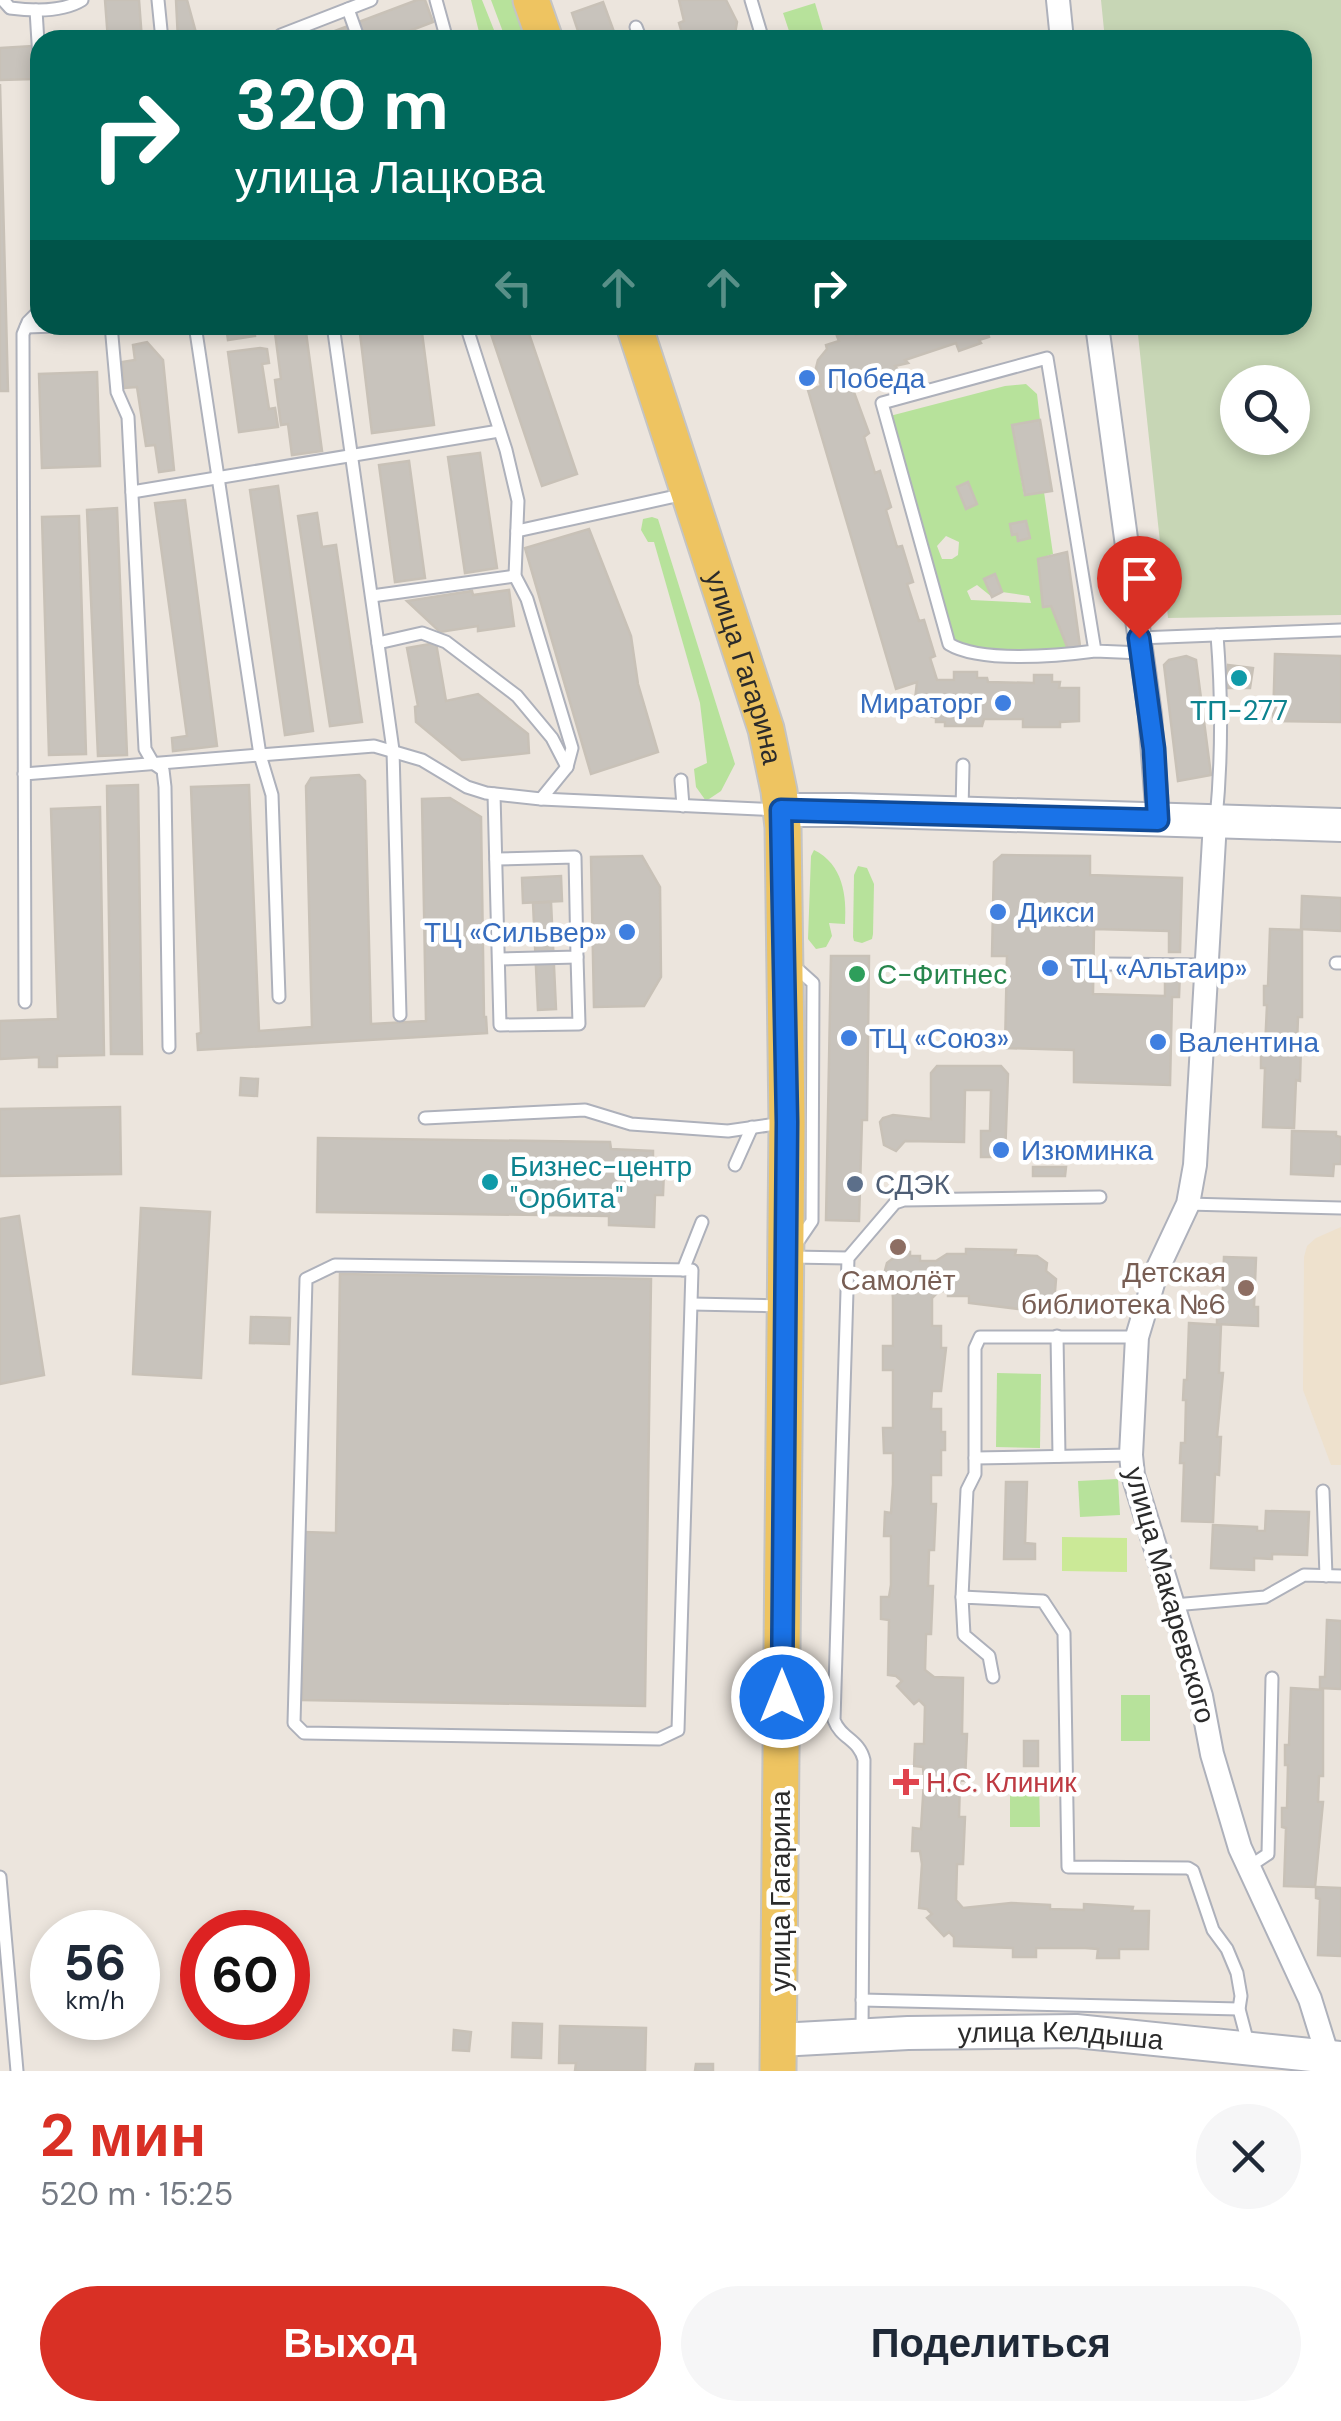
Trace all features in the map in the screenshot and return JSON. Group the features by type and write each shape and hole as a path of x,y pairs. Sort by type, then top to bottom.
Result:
{"main road":[{"path":"531,0 541,30"},
{"name":"улица Гагарина","path":"637,335 766,728 781,810 787,1122 778,2056"}],"street":[{"path":"1058,0 1061,30"},
{"path":"1098,335 1154,749 1158,820"},
{"path":"781,810 1341,825"},
{"name":"улица Макаревского","path":"1216,822 1196,1166 1188,1204 1157,1270 1137,1336 1130,1454 1139,1496 1202,1696 1212,1754 1247,1868 1334,2058"},
{"name":"улица Келдыша","path":"778,2056 862,2036 974,2031 1076,2032 1248,2060 1334,2058"}],"lane":[{"path":"3,0 10,8 36,10 82,0"},
{"path":"158,0 161,30"},
{"path":"294,30 370,0"},
{"path":"436,0 444,30"},
{"path":"751,0 760,30"},
{"path":"348,9 355,30"},
{"path":"36,10 37,30"},
{"path":"24,1002 22,334 30,322"},
{"path":"26,327 30,327"},
{"path":"112,335 117,392 128,417 145,749 153,763 164,770 169,1046"},
{"path":"197,335 260,755 272,795 279,997"},
{"path":"334,335 394,750 400,1015"},
{"path":"469,335 518,501 515,576 527,598 572,748 567,767 541,799"},
{"path":"1095,651 1047,358 882,403 949,644 961,652 1065,655 1217,635 1341,630"},
{"path":"132,492 499,431"},
{"path":"517,531 690,493"},
{"path":"372,596 515,576"},
{"path":"378,643 422,634 446,642 517,696 552,738 567,767"},
{"path":"1216,822 1222,688 1217,635"},
{"path":"24,774 374,746 422,760 467,787 494,794 781,810"},
{"path":"962,813 963,765"},
{"path":"681,780 683,806"},
{"path":"494,794 500,1026 579,1024 575,857 496,859"},
{"path":"498,959 578,957"},
{"path":"786,959 813,983 813,1003 812,1221 786,1257"},
{"path":"1107,964 1207,965"},
{"path":"424,1118 585,1110 631,1124 728,1131 787,1122"},
{"path":"734,1164 752,1128"},
{"path":"862,2036 864,1760 861,1748 837,1729 834,1720 848,1258 895,1203 904,1200 1100,1198"},
{"path":"1188,1204 1341,1208"},
{"path":"683,1270 702,1222"},
{"path":"786,1257 848,1258"},
{"path":"335,1266 692,1270 692,1304 678,1730 660,1739 304,1733 294,1722 306,1280 335,1266"},
{"path":"692,1304 786,1306"},
{"path":"1057,1336 1058,1456"},
{"path":"993,1676 990,1656 964,1635 967,1490 975,1474 975,1348 980,1337 1137,1336"},
{"path":"975,1458 1130,1454"},
{"path":"1324,1491 1326,1576"},
{"path":"1174,1605 1264,1596 1295,1577 1341,1576"},
{"path":"962,1597 1043,1602 1064,1634 1068,1867 1193,1871 1214,1930 1237,1973 1242,1996 1238,2009 1248,2060"},
{"path":"1247,1868 1268,1854 1272,1678"},
{"path":"0,1877 17,2071"},
{"path":"862,2000 1238,2009"}],"shaded area":[{"path":"1341,1227 1341,1465 1331,1465 1303,1390 1304,1257 1307,1246 1316,1238"}],"green space":[{"path":"471,0 482,0 494,30 478,30"},
{"path":"491,0 512,0 522,30 502,30"},
{"path":"1101,0 1341,0 1341,615 1168,618 1138,335 1312,335 1312,30 1104,30"},
{"path":"815,3 823,30 789,30 783,13"},
{"path":"1026,384 1037,394 1040,420 1012,426 1024,495 1044,492 1053,554 1038,559 1043,606 1051,606 1068,649 1062,647 1065,655 979,654 949,644 886,417","holes":["946,536 959,542 958,555 952,559 942,559 937,546","994,575 1002,592 1029,596 1031,603 971,600 967,591 977,585 992,597"]},
{"path":"643,519 658,519 735,764 721,791 706,801 696,787 694,769 707,763 700,703 654,542 648,542 641,530"},
{"path":"814,850 837,872 844,892 845,913 845,924 829,923 832,936 826,947 816,949 808,939"},
{"path":"858,866 867,868 874,884 872,939 862,943 853,937 854,875"},
{"path":"997,1373 1041,1374 1040,1448 996,1447"},
{"path":"1118,1479 1120,1515 1080,1517 1078,1481"},
{"path":"1062,1537 1127,1538 1127,1572 1062,1571"},
{"path":"1121,1695 1150,1695 1150,1741 1121,1741"},
{"path":"1010,1781 1039,1781 1040,1827 1010,1827"}],"building":[{"path":"105,0 139,0 141,30 107,30"},
{"path":"176,0 187,0 195,30 178,30"},
{"path":"417,0 425,0 433,22 412,30 338,30"},
{"path":"679,0 726,0 737,22 736,30 681,30 679,23 684,21"},
{"path":"603,2 613,30 578,30 572,13"},
{"path":"30,46 30,79 0,80 0,48"},
{"path":"0,84 8,391 0,391"},
{"path":"227,335 255,335 255,336 228,340"},
{"path":"275,335 306,335 322,451 292,455 288,424 281,425 275,380 281,379"},
{"path":"360,335 422,335 434,425 372,433"},
{"path":"491,335 529,335 577,474 542,486"},
{"path":"988,335 979,340 981,343 959,351 956,343 905,360 908,363 895,366 899,371 874,378 871,369 848,376 869,433 864,437 875,473 880,471 891,507 886,510 897,547 902,546 913,582 907,584 935,656 930,658 937,680 954,680 954,672 977,672 977,678 987,678 988,682 1034,683 1034,675 1052,675 1052,682 1060,682 1059,688 1079,688 1079,721 1060,722 1060,727 1023,727 1023,719 984,719 982,726 945,726 945,722 936,722 936,718 924,714 915,700 917,682 896,689 808,390 821,386 818,360 826,345 839,341 837,336"},
{"path":"147,342 163,360 174,470 159,472 155,445 146,446 137,387 124,388 122,362 135,360 133,345"},
{"path":"267,349 269,363 262,364 269,409 275,408 278,427 239,432 228,352"},
{"path":"97,372 100,466 42,468 39,374"},
{"path":"1040,420 1052,491 1025,495 1012,425"},
{"path":"480,453 497,568 465,573 448,457"},
{"path":"409,461 425,578 395,582 379,465"},
{"path":"968,482 977,504 966,509 957,487"},
{"path":"278,486 313,731 285,735 250,490"},
{"path":"185,500 217,746 173,751 172,738 187,736 155,503"},
{"path":"117,508 127,755 98,756 87,510"},
{"path":"317,513 322,547 336,545 362,722 330,726 298,516"},
{"path":"79,516 86,754 49,755 42,517"},
{"path":"1026,521 1030,538 1018,541 1010,524"},
{"path":"589,529 631,636 638,684 658,752 591,774 525,548"},
{"path":"1067,552 1080,646 1068,649 1051,606 1043,607 1038,559"},
{"path":"995,574 1002,592 992,597 984,579"},
{"path":"509,590 514,626 478,631 478,626 440,632 407,601 472,591 473,595"},
{"path":"436,643 446,701 478,694 528,734 529,753 462,760 416,722 418,706 407,648"},
{"path":"1275,654 1341,656 1341,722 1273,721"},
{"path":"1186,656 1196,660 1211,775 1178,781 1164,665"},
{"name":"ТП-277","path":"1228,665 1253,668 1250,688 1225,688"},
{"path":"359,775 365,781 371,1024 426,1021 422,799 450,798 481,817 487,1033 198,1050 197,1034 201,1033 191,787 249,785 259,1031 312,1027 306,786 311,778"},
{"path":"138,785 142,1054 111,1054 107,786"},
{"path":"100,807 104,1055 57,1056 57,1067 39,1067 39,1057 0,1059 0,1021 58,1019 51,809"},
{"name":"ТЦ «Альтаир»","path":"1002,855 1090,856 1090,875 1182,878 1180,952 1169,952 1169,931 1094,929 1093,994 1165,996 1165,972 1180,972 1179,997 1172,997 1170,1085 1074,1082 1074,1050 1005,1048 1007,956 992,956 994,862"},
{"name":"ТЦ «Сильвер»","path":"642,856 660,887 661,977 644,1006 594,1007 591,857"},
{"path":"561,876 562,901 523,903 522,878"},
{"path":"1302,896 1341,898 1341,931 1301,929"},
{"path":"551,902 556,1009 538,1010 533,903"},
{"path":"1270,929 1302,930 1302,1017 1298,1017 1297,1043 1301,1043 1300,1081 1296,1080 1294,1128 1263,1127 1265,1068 1261,1068 1261,1049 1265,1049 1264,986 1268,986"},
{"name":"ТЦ «Союз»","path":"831,956 869,956 867,1120 862,1120 859,1221 826,1220"},
{"path":"937,1066 1001,1066 1008,1074 1005,1157 981,1157 981,1131 990,1131 991,1090 965,1090 964,1142 905,1141 896,1151 884,1145 880,1122 883,1118 893,1115 931,1119 931,1073"},
{"path":"241,1078 258,1079 257,1096 240,1095"},
{"path":"120,1107 121,1174 0,1176 0,1109"},
{"path":"1292,1131 1336,1132 1341,1137 1341,1164 1334,1164 1333,1176 1291,1174"},
{"name":"Бизнес-центр \"Орбита\"","path":"318,1138 610,1142 611,1149 653,1151 653,1170 664,1170 663,1195 655,1195 654,1227 609,1225 609,1216 317,1212"},
{"path":"1033,1167 1066,1167 1065,1176 1033,1176"},
{"path":"141,1208 210,1212 201,1378 133,1374"},
{"path":"19,1216 44,1375 0,1384 0,1219"},
{"path":"966,1249 1016,1250 1015,1255 1037,1256 1047,1263 1046,1271 1056,1279 1054,1304 1044,1312 969,1303 969,1296 948,1296 948,1291 939,1291 932,1298 932,1326 941,1326 941,1348 946,1348 941,1391 932,1391 931,1409 941,1409 945,1450 941,1450 941,1475 931,1475 931,1504 936,1504 934,1550 929,1550 928,1586 933,1586 925,1670 934,1677 963,1678 962,1734 967,1734 959,1817 965,1817 963,1864 957,1864 956,1900 963,1908 1011,1903 1084,1910 1084,1904 1149,1911 1148,1949 1119,1949 1119,1958 1097,1958 1098,1949 1085,1948 1036,1948 1036,1957 1013,1957 1013,1948 954,1946 954,1937 949,1932 944,1936 927,1918 932,1914 919,1908 922,1864 920,1851 912,1851 913,1828 921,1829 924,1781 923,1767 914,1766 915,1744 924,1744 925,1706 919,1700 914,1704 897,1686 902,1681 888,1675 889,1620 881,1619 881,1597 889,1597 891,1585 891,1536 884,1536 885,1512 891,1513 893,1484 893,1453 884,1453 883,1428 893,1428 893,1370 883,1370 883,1346 893,1346 893,1299 892,1284 883,1285 883,1278 887,1263 899,1254 910,1252 910,1256 920,1256 920,1261 936,1261 947,1254 966,1254"},
{"path":"1224,1257 1256,1258 1254,1307 1258,1307 1258,1326 1217,1324 1217,1313 1222,1313"},
{"path":"340,1274 651,1279 645,1706 302,1700 305,1532 336,1533"},
{"path":"251,1317 290,1318 289,1344 250,1343"},
{"path":"1189,1323 1221,1325 1219,1373 1223,1373 1217,1437 1221,1437 1213,1522 1182,1521 1184,1463 1180,1463 1181,1443 1185,1443 1183,1400"},
{"path":"1006,1482 1027,1482 1025,1543 1035,1544 1035,1559 1004,1559"},
{"path":"1266,1511 1309,1512 1307,1555 1254,1558 1254,1570 1211,1568 1213,1525 1257,1527 1257,1531 1265,1531"},
{"path":"1327,1620 1341,1621 1341,1689 1320,1688 1320,1677 1325,1677"},
{"path":"1291,1688 1323,1690 1323,1776 1319,1776 1318,1802 1323,1802 1315,1887 1284,1886 1286,1828 1282,1827 1282,1808 1287,1808 1285,1745 1289,1745"},
{"path":"1024,1741 1038,1741 1038,1766 1024,1766"},
{"path":"1316,1887 1341,1888 1341,1956 1318,1955 1320,1899 1316,1898"},
{"path":"513,2023 542,2024 541,2058 512,2057"},
{"path":"560,2026 646,2028 645,2071 575,2071 576,2063 559,2063"},
{"path":"454,2030 471,2032 469,2051 453,2050"},
{"path":"696,2064 713,2064 713,2071 695,2071"}],"place":[{"name":"Победа","path":"807,378"},
{"name":"ТП-277","path":"1239,678"},
{"name":"Мираторг","path":"1003,703"},
{"name":"Дикси","path":"998,912"},
{"name":"ТЦ «Сильвер»","path":"627,932"},
{"name":"ТЦ «Альтаир»","path":"1050,968"},
{"name":"С-Фитнес","path":"857,974"},
{"name":"ТЦ «Союз»","path":"849,1038"},
{"name":"Валентина","path":"1158,1042"},
{"name":"Изюминка","path":"1001,1150"},
{"name":"Бизнес-центр \"Орбита\"","path":"490,1182"},
{"name":"СДЭК","path":"855,1184"},
{"name":"Самолёт","path":"898,1247"},
{"name":"Детская библиотека №6","path":"1246,1288"},
{"name":"Н.С. Клиник","path":"906,1782"}],"route":[{"path":"782,1697 787,1122 781,810 1158,820 1154,749 1139,638"}]}
